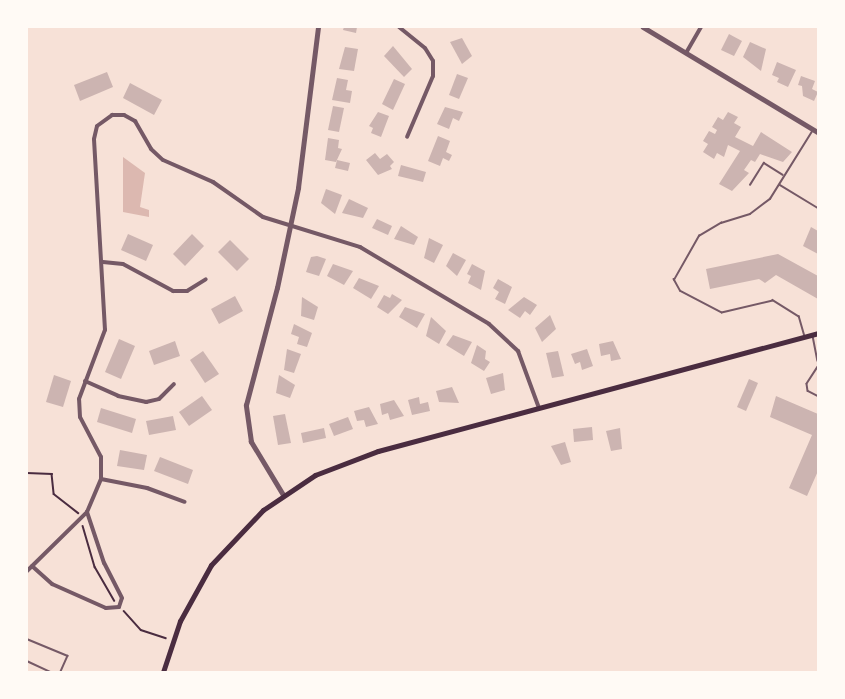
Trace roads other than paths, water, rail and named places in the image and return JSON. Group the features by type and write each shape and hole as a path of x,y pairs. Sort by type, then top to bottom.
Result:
{"main road":[{"path":"163,672 180,621 211,565 244,527 283,495 315,475 355,458 815,334"}],"street":[{"path":"283,495 251,442 246,405 290,227 305,149 318,27"},
{"path":"399,27 430,54 434,68 407,137"},
{"path":"643,27 816,130"},
{"path":"686,53 701,27"},
{"path":"27,571 87,512 101,479 101,457 80,417 79,399 105,330 94,139 97,126 112,115 124,115 135,121 151,149 170,166 213,182 262,217 360,247 500,331 523,361 539,409"},
{"path":"102,262 123,264 173,291 187,291 206,279"},
{"path":"84,381 118,396 146,402 159,399 174,384"},
{"path":"101,479 154,490 185,502"},
{"path":"32,566 52,584 106,608 119,607 122,598 104,563 87,512"}],"lane":[{"path":"805,337 799,316 773,301 722,313 680,291 674,280 699,236 709,228 760,208 816,130"},
{"path":"750,185 764,163 784,176"},
{"path":"779,184 818,208"},
{"path":"815,334 818,361"},
{"path":"818,367 807,384 808,391 818,396"},
{"path":"27,639 68,656 61,672"},
{"path":"27,661 51,672"}]}
